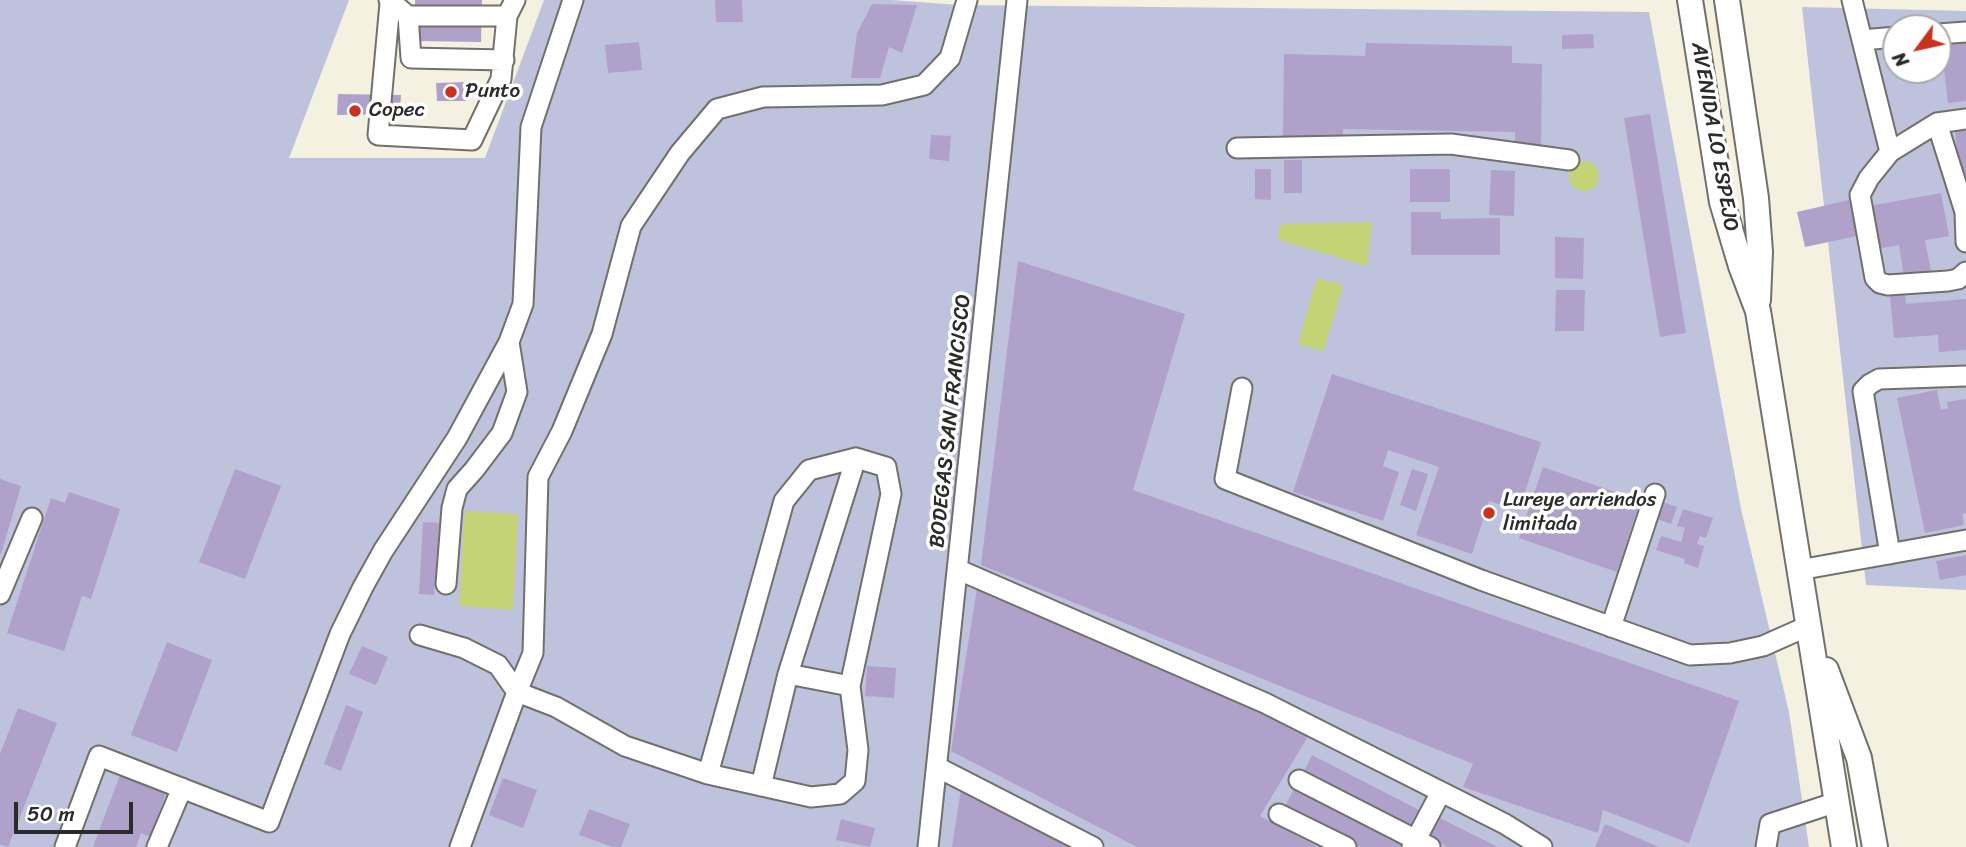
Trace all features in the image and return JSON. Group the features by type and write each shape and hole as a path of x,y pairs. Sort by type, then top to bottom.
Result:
{"main road":[{"name":"AVENIDA LO ESPEJO","path":"1690,0 1722,202 1758,311"},
{"name":"AVENIDA LO ESPEJO","path":"1727,0 1759,225 1758,311 1844,847"},
{"name":"AVENIDA LO ESPEJO","path":"1808,626 1859,758 1875,847"}],"lane":[{"path":"65,847 99,756 269,822 341,634 363,587 383,551 457,438 509,342 523,304 531,127 573,0"},
{"path":"460,847 533,653 538,477 562,431 602,334 631,226 680,153 718,109 763,97 882,95 923,85 950,58 967,0"},
{"name":"BODEGAS SAN FRANCISCO","path":"928,847 1017,0"},
{"path":"1852,0 1890,152"},
{"path":"389,2 408,16 511,8 501,79 472,140 378,135 389,2"},
{"path":"408,16 411,58 505,60"},
{"path":"1861,40 1882,38"},
{"path":"1966,120 1937,123 1890,152 1869,177 1860,195 1875,278 1880,283 1948,281 1958,279 1966,272"},
{"path":"1937,123 1965,212 1966,242"},
{"path":"1237,148 1451,144 1569,160"},
{"path":"446,584 452,508 457,489 502,433 517,392 509,342"},
{"path":"1890,554 1864,391 1879,379 1966,376"},
{"path":"1242,388 1224,479 1481,580 1690,655 1730,653 1751,648 1808,626"},
{"path":"420,635 464,648 498,665 517,692 556,707 625,746 708,774 761,786 811,797 840,794 855,781 858,750 850,686 891,494 886,467 856,458 808,470 785,501 708,774"},
{"path":"761,786 789,674 856,458"},
{"path":"1611,627 1655,494"},
{"path":"0,594 32,518"},
{"path":"1799,570 1966,540"},
{"path":"959,570 1265,703 1505,824 1542,847"},
{"path":"789,674 850,686"},
{"path":"937,767 1093,847"},
{"path":"1299,780 1419,845 1441,792"},
{"path":"158,847 182,788"},
{"path":"1766,847 1770,824 1836,802"},
{"path":"1279,814 1346,847"}],"shaded area":[{"path":"0,0 349,0 289,158 485,158 544,0 892,0 959,5 1649,12 1741,509 1789,712 1809,847 0,847"},
{"path":"1802,7 1966,11 1966,590 1866,585"}],"green space":[{"path":"1584,161 1590,162 1598,170 1598,182 1590,190 1584,191 1578,190 1570,182 1569,176 1570,170 1578,162"},
{"path":"1372,222 1367,266 1279,240 1279,228 1284,224"},
{"path":"1317,278 1343,285 1324,351 1298,344"},
{"path":"465,511 518,514 513,610 459,606"}],"building":[{"path":"415,0 482,0 481,42 415,41"},
{"path":"715,0 742,0 743,22 716,22"},
{"path":"872,4 917,5 902,53 889,47 880,78 851,78 857,33"},
{"path":"1593,34 1594,48 1562,49 1562,35"},
{"path":"1966,41 1966,101 1948,103 1946,84 1952,84 1952,43"},
{"path":"639,42 642,70 608,73 605,45"},
{"path":"1366,43 1512,46 1512,63 1542,64 1541,148 1515,147 1515,132 1343,129 1343,142 1283,140 1284,54 1365,56"},
{"name":"Punto","path":"466,82 466,101 437,101 436,83"},
{"path":"338,94 401,95 400,114 337,115"},
{"path":"1650,114 1686,333 1660,337 1624,118"},
{"path":"1966,128 1966,178 1959,179 1955,129"},
{"path":"931,135 951,136 949,161 929,159"},
{"path":"1284,160 1302,160 1302,193 1284,193"},
{"path":"1255,169 1271,169 1271,200 1255,199"},
{"path":"1410,169 1450,169 1450,202 1410,202"},
{"path":"1491,170 1515,171 1514,216 1489,215"},
{"path":"1941,193 1949,236 1925,240 1931,271 1904,276 1899,245 1877,249 1869,206"},
{"path":"1849,200 1857,236 1805,247 1797,212"},
{"path":"1411,212 1441,212 1441,219 1500,218 1500,255 1411,255"},
{"path":"1555,237 1584,238 1583,279 1555,278"},
{"path":"1018,261 1185,314 1133,490 1739,701 1689,843 1603,810 1598,833 1463,787 1473,764 981,565"},
{"path":"1556,290 1585,290 1584,331 1555,331"},
{"path":"1905,295 1906,304 1966,299 1966,350 1939,352 1938,335 1894,338 1890,296"},
{"path":"1332,374 1541,442 1519,511 1489,501 1472,554 1416,535 1439,467 1388,450 1383,466 1399,472 1383,521 1293,492"},
{"path":"1937,390 1941,410 1948,408 1947,402 1966,399 1966,513 1962,514 1964,525 1925,533 1897,398"},
{"path":"1543,467 1640,501 1617,572 1519,538"},
{"path":"235,469 281,486 245,579 199,562"},
{"path":"1412,469 1428,474 1416,511 1400,505"},
{"path":"0,479 21,486 1,554 0,554"},
{"path":"69,492 120,509 91,599 82,596 64,651 7,633 51,498 65,503"},
{"path":"1663,502 1677,507 1671,524 1657,519"},
{"path":"1683,509 1713,518 1706,538 1700,536 1697,544 1704,546 1698,568 1684,563 1685,559 1656,550 1661,536 1681,542 1685,528 1677,526"},
{"path":"423,522 439,523 434,595 419,594"},
{"path":"1966,555 1966,575 1940,580 1936,561"},
{"path":"977,588 1313,728 1260,816 1318,847 1137,847 951,751"},
{"path":"167,642 212,660 177,752 131,735"},
{"path":"362,646 388,657 376,685 349,674"},
{"path":"867,666 896,668 894,698 865,696"},
{"path":"346,705 363,712 341,771 324,764"},
{"path":"18,708 57,723 8,847 0,844 0,754"},
{"path":"1312,755 1421,811 1411,830 1302,775"},
{"path":"120,775 166,793 150,837 141,833 136,847 93,847"},
{"path":"503,778 537,790 523,828 489,815"},
{"path":"962,783 1088,847 952,847"},
{"path":"1294,789 1404,844 1402,847 1360,847 1284,808"},
{"path":"589,809 630,824 621,847 613,847 579,835"},
{"path":"1438,817 1498,847 1448,847 1428,837"},
{"path":"841,819 875,828 870,847 836,840"},
{"path":"1605,824 1659,847 1595,847"}],"place":[{"name":"Punto","path":"451,92"},
{"name":"Copec","path":"355,111"},
{"name":"Lureye arriendos limitada","path":"1489,513"}]}
